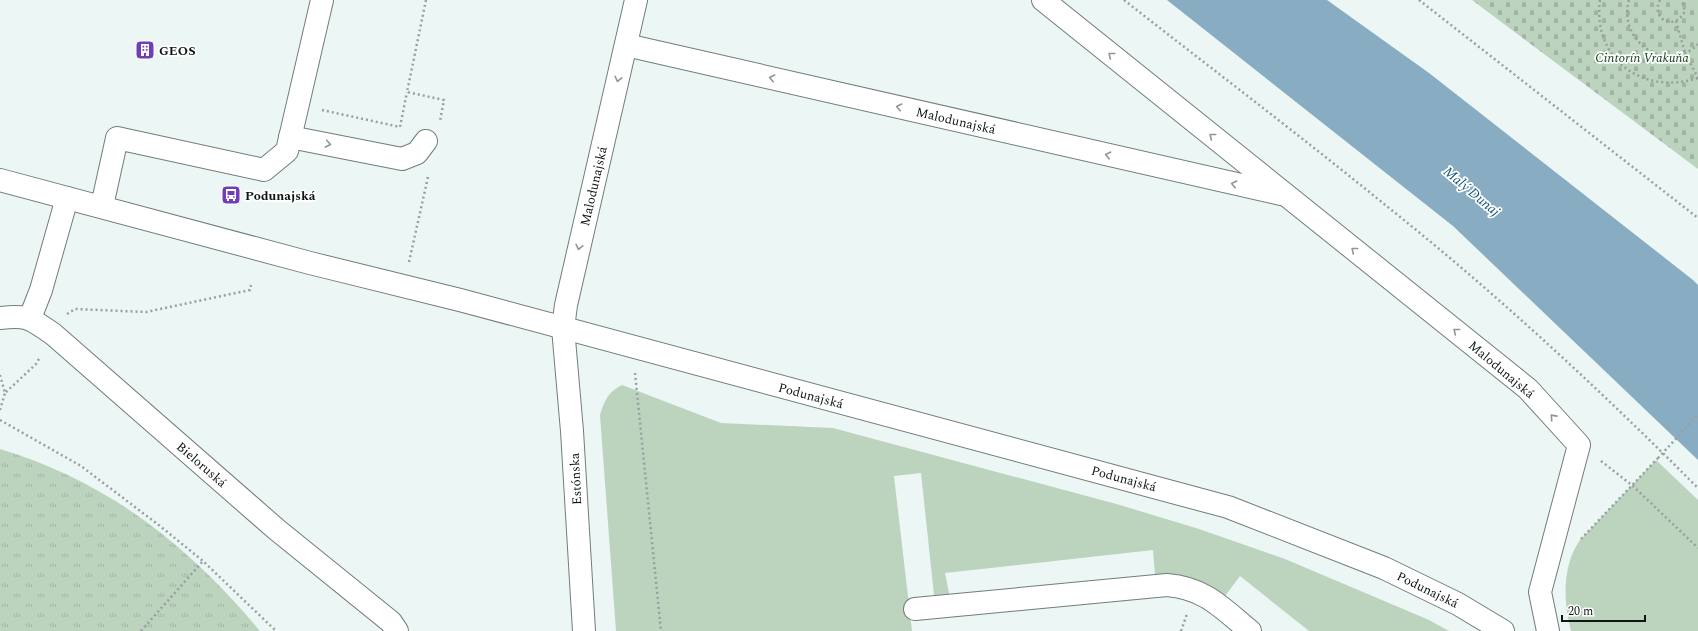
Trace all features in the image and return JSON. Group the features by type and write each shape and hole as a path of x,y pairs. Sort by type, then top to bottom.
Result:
{"street":[{"path":"102,206 117,138 264,170 287,151 322,0"},
{"name":"Malodunajská","path":"563,328 566,305 636,0"},
{"name":"Malodunajská","path":"1042,0 1528,389 1580,445"},
{"name":"Malodunajská","path":"626,45 1286,195"},
{"path":"292,129 406,146 427,136"},
{"name":"Podunajská","path":"0,180 102,206 302,261 460,300 1228,507 1384,568 1458,604 1502,631"},
{"path":"0,318 19,316 30,318 41,290 67,198"},
{"name":"Bieloruská","path":"30,318 53,334 276,529 391,622 397,631"},
{"name":"Estónska","path":"563,328 572,431 584,631"},
{"path":"1548,631 1540,592 1580,445"},
{"path":"915,609 1167,585 1189,588 1209,597 1250,631"}],"path":[{"path":"317,109 400,127 426,0"},
{"path":"1124,0 1402,218 1525,323 1650,440 1698,488"},
{"path":"1419,0 1698,218"},
{"path":"1600,0 1598,14 1602,37 1614,57 1631,72 1652,82 1675,83 1698,78 1685,53 1676,21"},
{"path":"1629,0 1627,20 1631,32 1638,42 1648,50 1660,55 1672,55 1685,53 1698,44"},
{"path":"1660,0 1657,8 1660,16 1667,21 1676,21 1680,19 1685,11 1682,0"},
{"path":"407,92 444,100 427,136"},
{"path":"408,266 429,173"},
{"path":"4,393 36,364 66,314 75,310 146,312 250,290 251,285"},
{"path":"635,370 661,631"},
{"path":"0,376 4,393 0,410"},
{"path":"1577,544 1698,415"},
{"path":"0,420 81,466 160,526 203,561 276,631"},
{"path":"1580,445 1633,486 1698,548"},
{"path":"141,631 203,561"}],"green space":[{"name":"Cintorín Vrakuňa","path":"1472,0 1698,0 1698,169"},
{"path":"622,385 721,423 833,428 1120,505 1199,529 1285,559 1429,620 1449,631 1309,631 1240,576 1225,596 1193,579 1174,575 1155,575 1153,550 945,573 950,598 934,595 921,473 894,476 912,631 616,631 600,415 603,405 610,393"},
{"path":"0,449 40,463 76,479 111,498 144,520 175,544 204,571 233,600 260,631 0,631"},
{"path":"1656,460 1698,500 1698,631 1571,631 1566,608 1566,584 1567,572 1574,550 1580,540"}],"water":[{"name":"Malý Dunaj","path":"1167,0 1327,0 1429,73 1693,280 1698,285 1698,460 1453,226"}],"place":[{"name":"GEOS","path":"145,50"},
{"name":"Podunajská","path":"231,195"}]}
